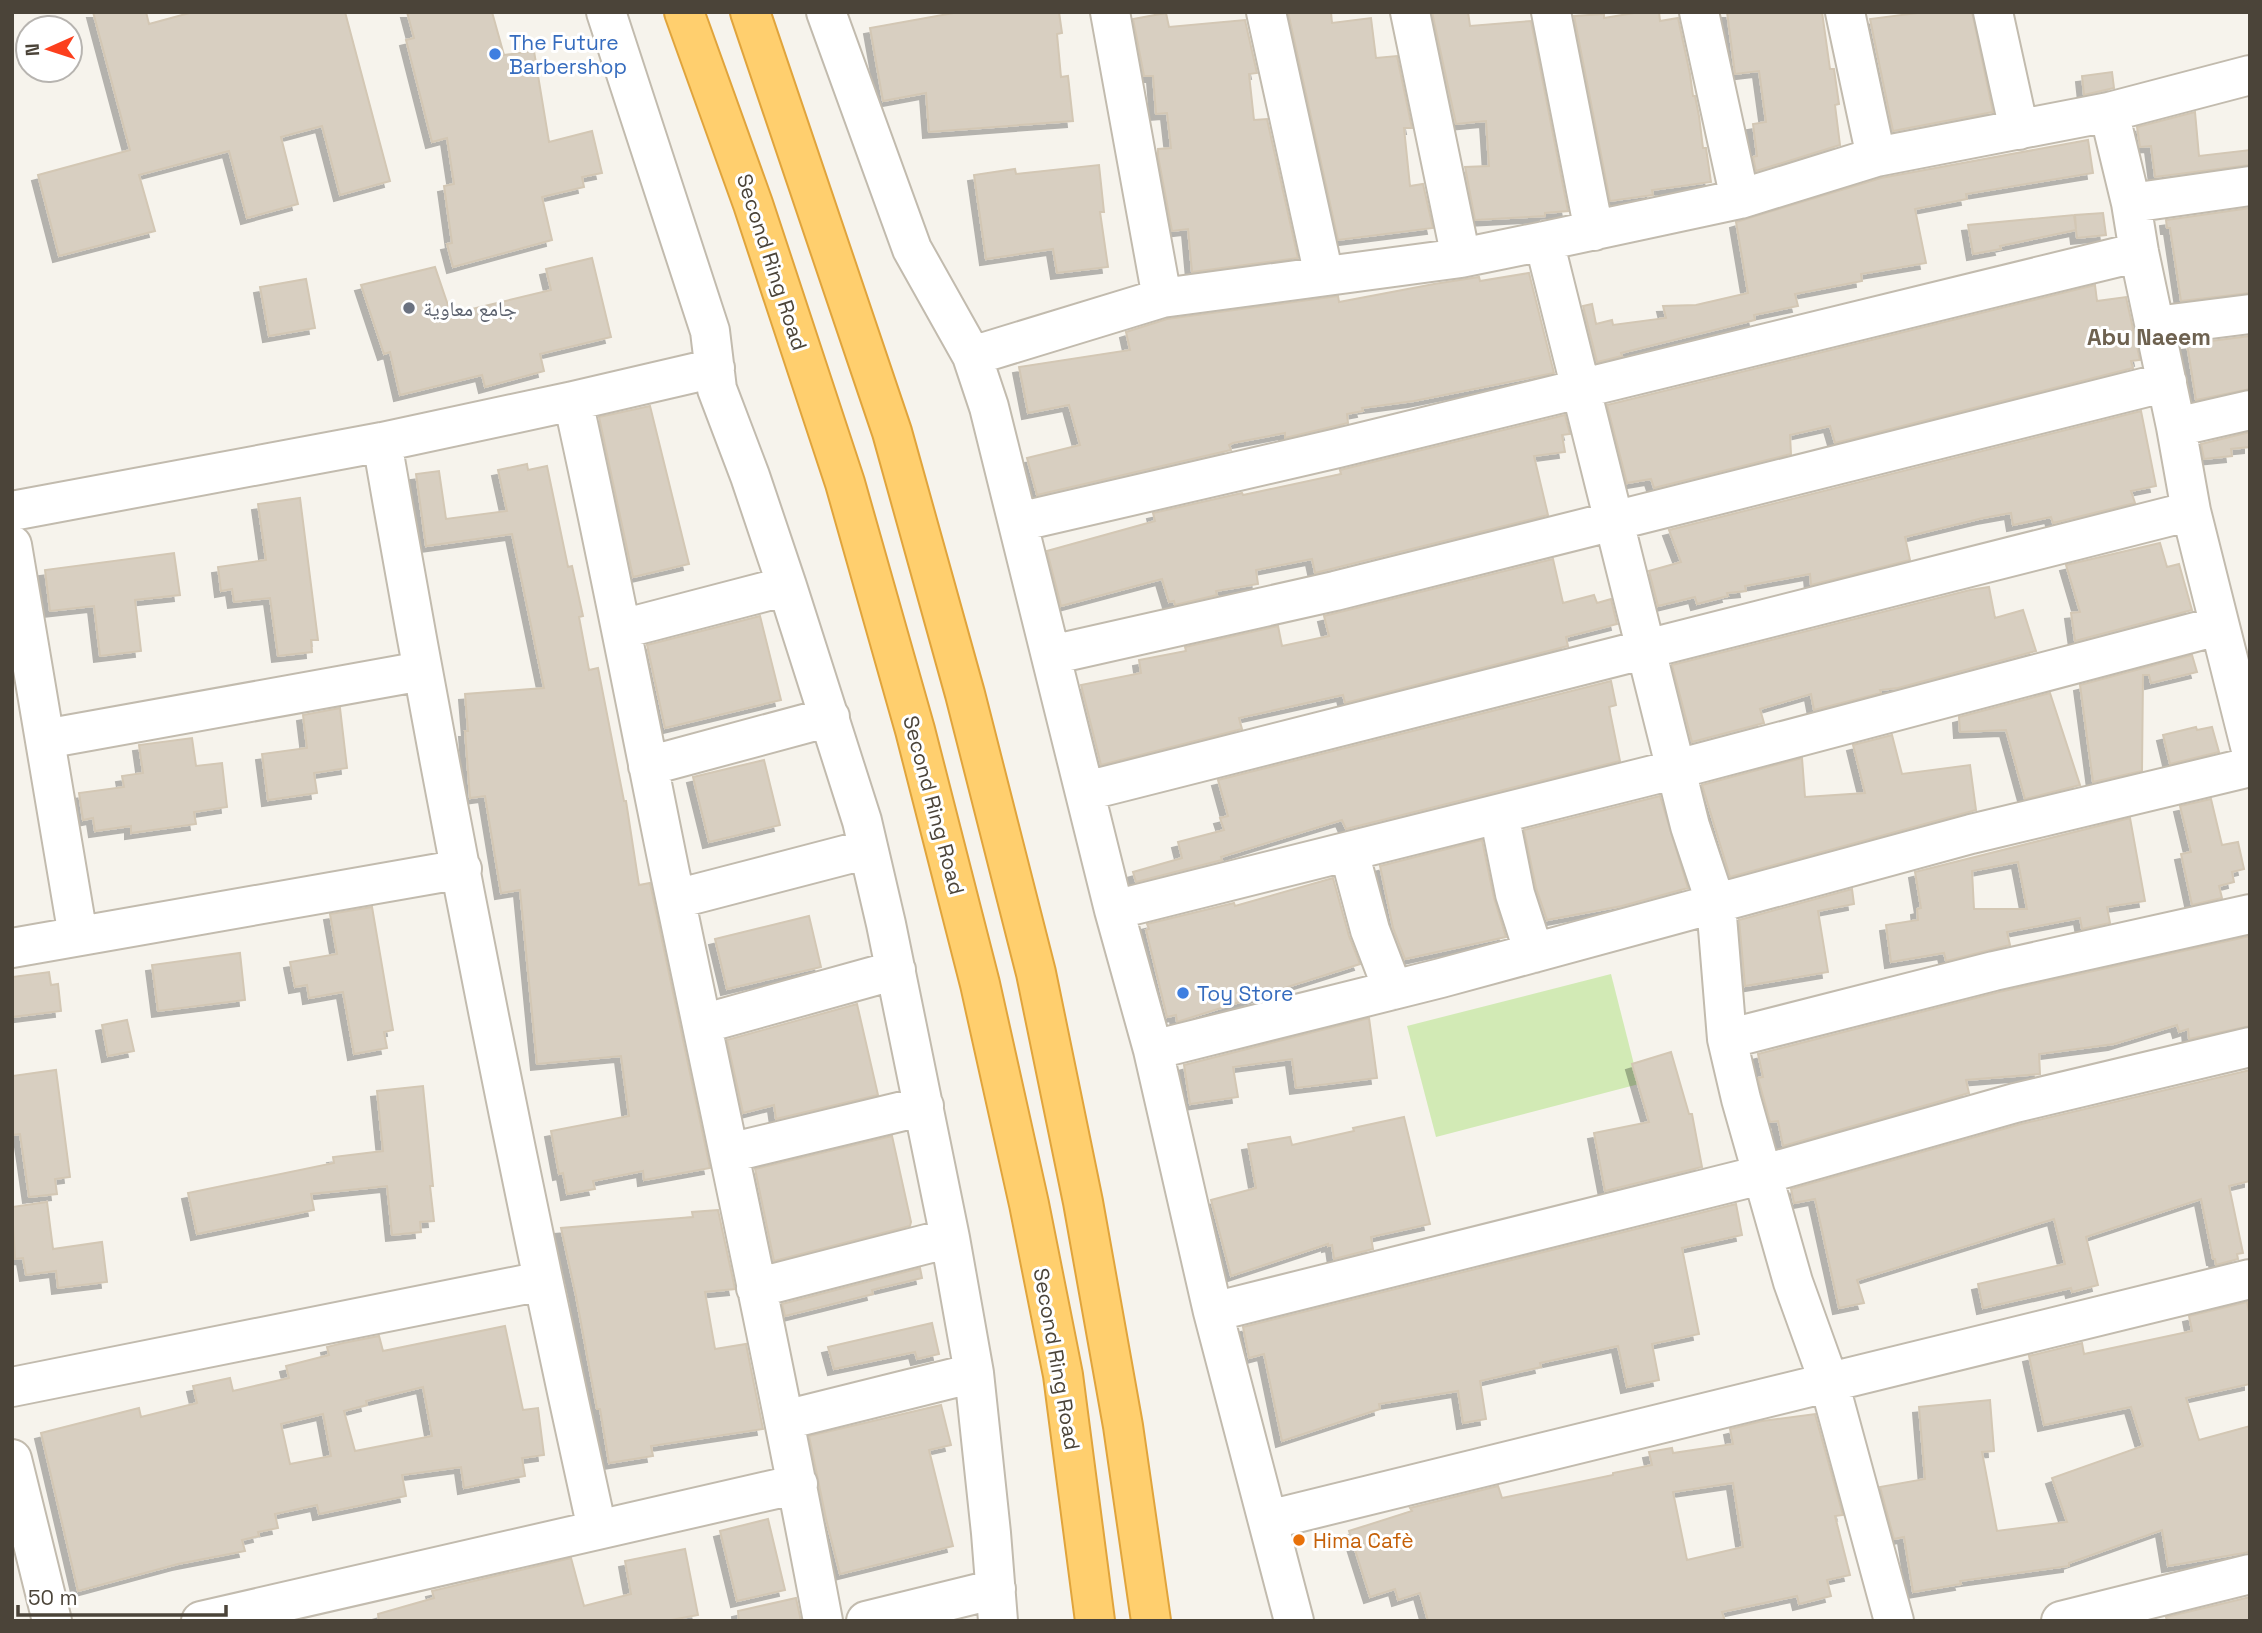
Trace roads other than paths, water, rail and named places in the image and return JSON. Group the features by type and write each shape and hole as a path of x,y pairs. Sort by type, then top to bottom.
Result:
{"highway":[{"name":"Second Ring Road","path":"684,12 753,204 845,483 915,730 966,930 1029,1204 1062,1375 1095,1621"},
{"path":"750,12 892,432 968,708 1036,973 1093,1255 1123,1426 1151,1621"}],"street":[{"path":"606,12 710,331 717,389 787,586 830,717 868,849 950,1238 974,1373 997,1605 866,1621"},
{"path":"826,12 912,249 972,356 989,407 1114,910 1153,1049 1213,1312 1294,1621"},
{"path":"1110,12 1162,298"},
{"path":"1266,12 1324,276"},
{"path":"1410,12 1461,257"},
{"path":"1551,12 1594,231"},
{"path":"1699,12 1740,199"},
{"path":"1845,12 1876,156"},
{"path":"1993,12 2019,130"},
{"path":"972,356 1162,298 1461,257 1544,242 1740,199 1876,156 2109,111 2250,75"},
{"path":"2109,111 2131,203 2138,253 2167,382 2191,511 2250,746"},
{"path":"2131,203 2250,186"},
{"path":"1544,242 1690,826 1716,904 1727,1039 1761,1175 1793,1282 1829,1382 1894,1621"},
{"path":"1018,522 1338,448 2138,253"},
{"path":"2155,326 2250,314"},
{"path":"12,512 382,442 715,368"},
{"path":"1051,655 1335,591 2167,382"},
{"path":"573,401 785,1420 823,1621"},
{"path":"2176,427 2250,410"},
{"path":"382,442 422,671 542,1281 597,1528"},
{"path":"1086,791 2191,511"},
{"path":"12,545 78,936"},
{"path":"622,629 787,586"},
{"path":"1114,910 1677,769 2218,626"},
{"path":"45,739 422,671"},
{"path":"648,766 830,717"},
{"path":"1153,1049 1534,953 1971,834 2250,767"},
{"path":"1499,814 1515,894 1534,953"},
{"path":"676,899 868,849"},
{"path":"1349,852 1370,930 1393,990"},
{"path":"12,948 462,869"},
{"path":"1727,1039 1994,971 2250,914"},
{"path":"702,1024 895,970"},
{"path":"1213,1312 1761,1175 2015,1103 2250,1047"},
{"path":"729,1153 923,1107"},
{"path":"756,1288 950,1238"},
{"path":"1268,1520 2250,1279"},
{"path":"12,1387 542,1281"},
{"path":"785,1420 974,1373"},
{"path":"12,1459 52,1621"},
{"path":"201,1621 798,1484"},
{"path":"2061,1621 2164,1608 2250,1574"}],"place":[{"name":"The Future Barbershop","path":"495,54"},
{"name":"جامع معاوية","path":"409,308"},
{"name":"Toy Store","path":"1183,993"},
{"name":"Hima Cafè","path":"1299,1540"}],"district":[{"name":"Abu Naeem","path":"2149,337"}]}
